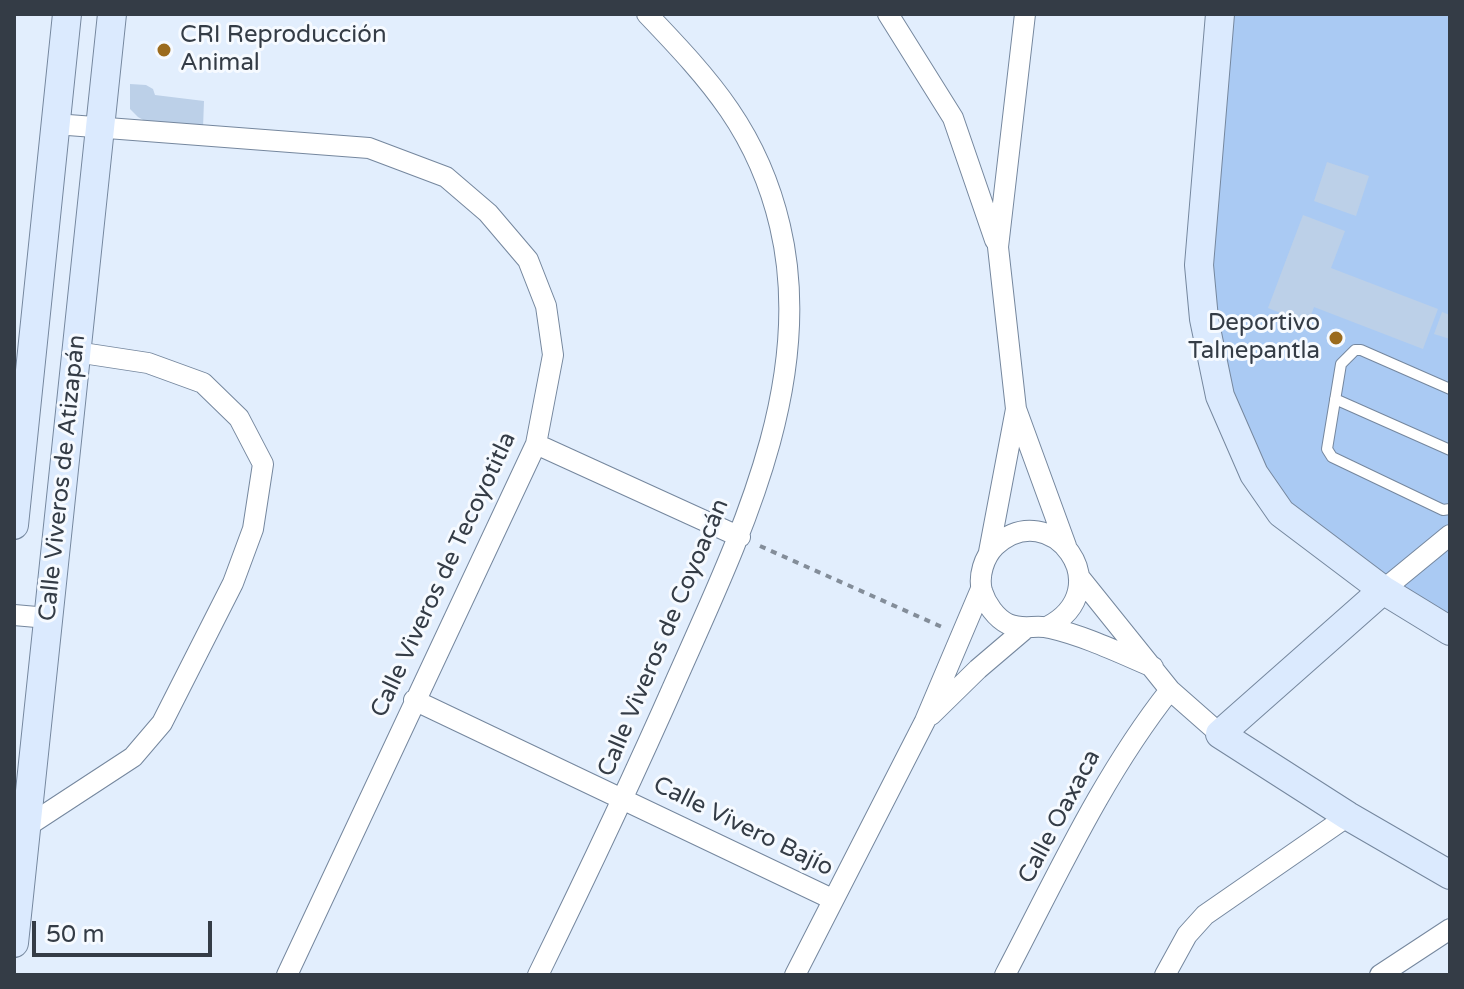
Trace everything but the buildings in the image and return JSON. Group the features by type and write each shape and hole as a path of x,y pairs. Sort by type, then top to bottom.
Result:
{"main road":[{"name":"Calle Viveros de Atizapán","path":"14,525 67,14"},
{"name":"Calle Viveros de Atizapán","path":"14,943 112,14"},
{"path":"1220,14 1199,265 1204,319 1220,396 1254,474 1281,513 1383,590 1450,631"},
{"path":"1383,590 1220,734 1348,816 1450,875"}],"street":[{"name":"Calle Viveros de Coyoacán","path":"538,975 623,799 740,537 782,402 791,290 780,226 760,165 735,115 702,71 647,14"},
{"path":"888,14 953,118 998,247 1016,409 1080,578 1170,690 1220,734"},
{"path":"998,247 1025,14"},
{"name":"Calle Viveros de Tecoyotitla","path":"55,124 369,148 446,177 488,213 528,260 546,306 553,355 536,444 287,975"},
{"path":"26,827 133,757 162,723 233,583 253,529 263,464 239,418 203,383 148,363 76,352"},
{"path":"1016,409 989,552 981,570 981,589 990,609 1005,623 1025,629 1047,627 1058,621 1074,603 1080,578"},
{"path":"536,444 740,537"},
{"path":"989,552 1005,537 1026,531 1047,534 1066,546"},
{"path":"1383,590 1450,535"},
{"path":"795,975 925,721 981,589"},
{"path":"14,615 48,618"},
{"path":"1047,627 1107,647 1153,667"},
{"path":"925,721 1025,629"},
{"name":"Calle Oaxaca","path":"1005,975 1118,763 1170,690"},
{"name":"Calle Vivero Bajío","path":"414,700 832,899"},
{"path":"1165,975 1187,935 1205,915 1348,816"},
{"path":"1380,975 1450,929"}],"lane":[{"path":"1450,389 1355,350 1341,364 1327,449 1328,453 1443,510 1450,509"},
{"path":"1335,399 1450,450"}],"path":[{"path":"740,537 960,635"}],"shaded area":[{"name":"Deportivo Talnepantla","path":"1228,14 1450,14 1450,620 1284,506 1232,395 1213,280 1214,158"}],"place":[{"name":"CRI Reproducción Animal","path":"164,50"},
{"name":"Deportivo Talnepantla","path":"1336,338"}]}
